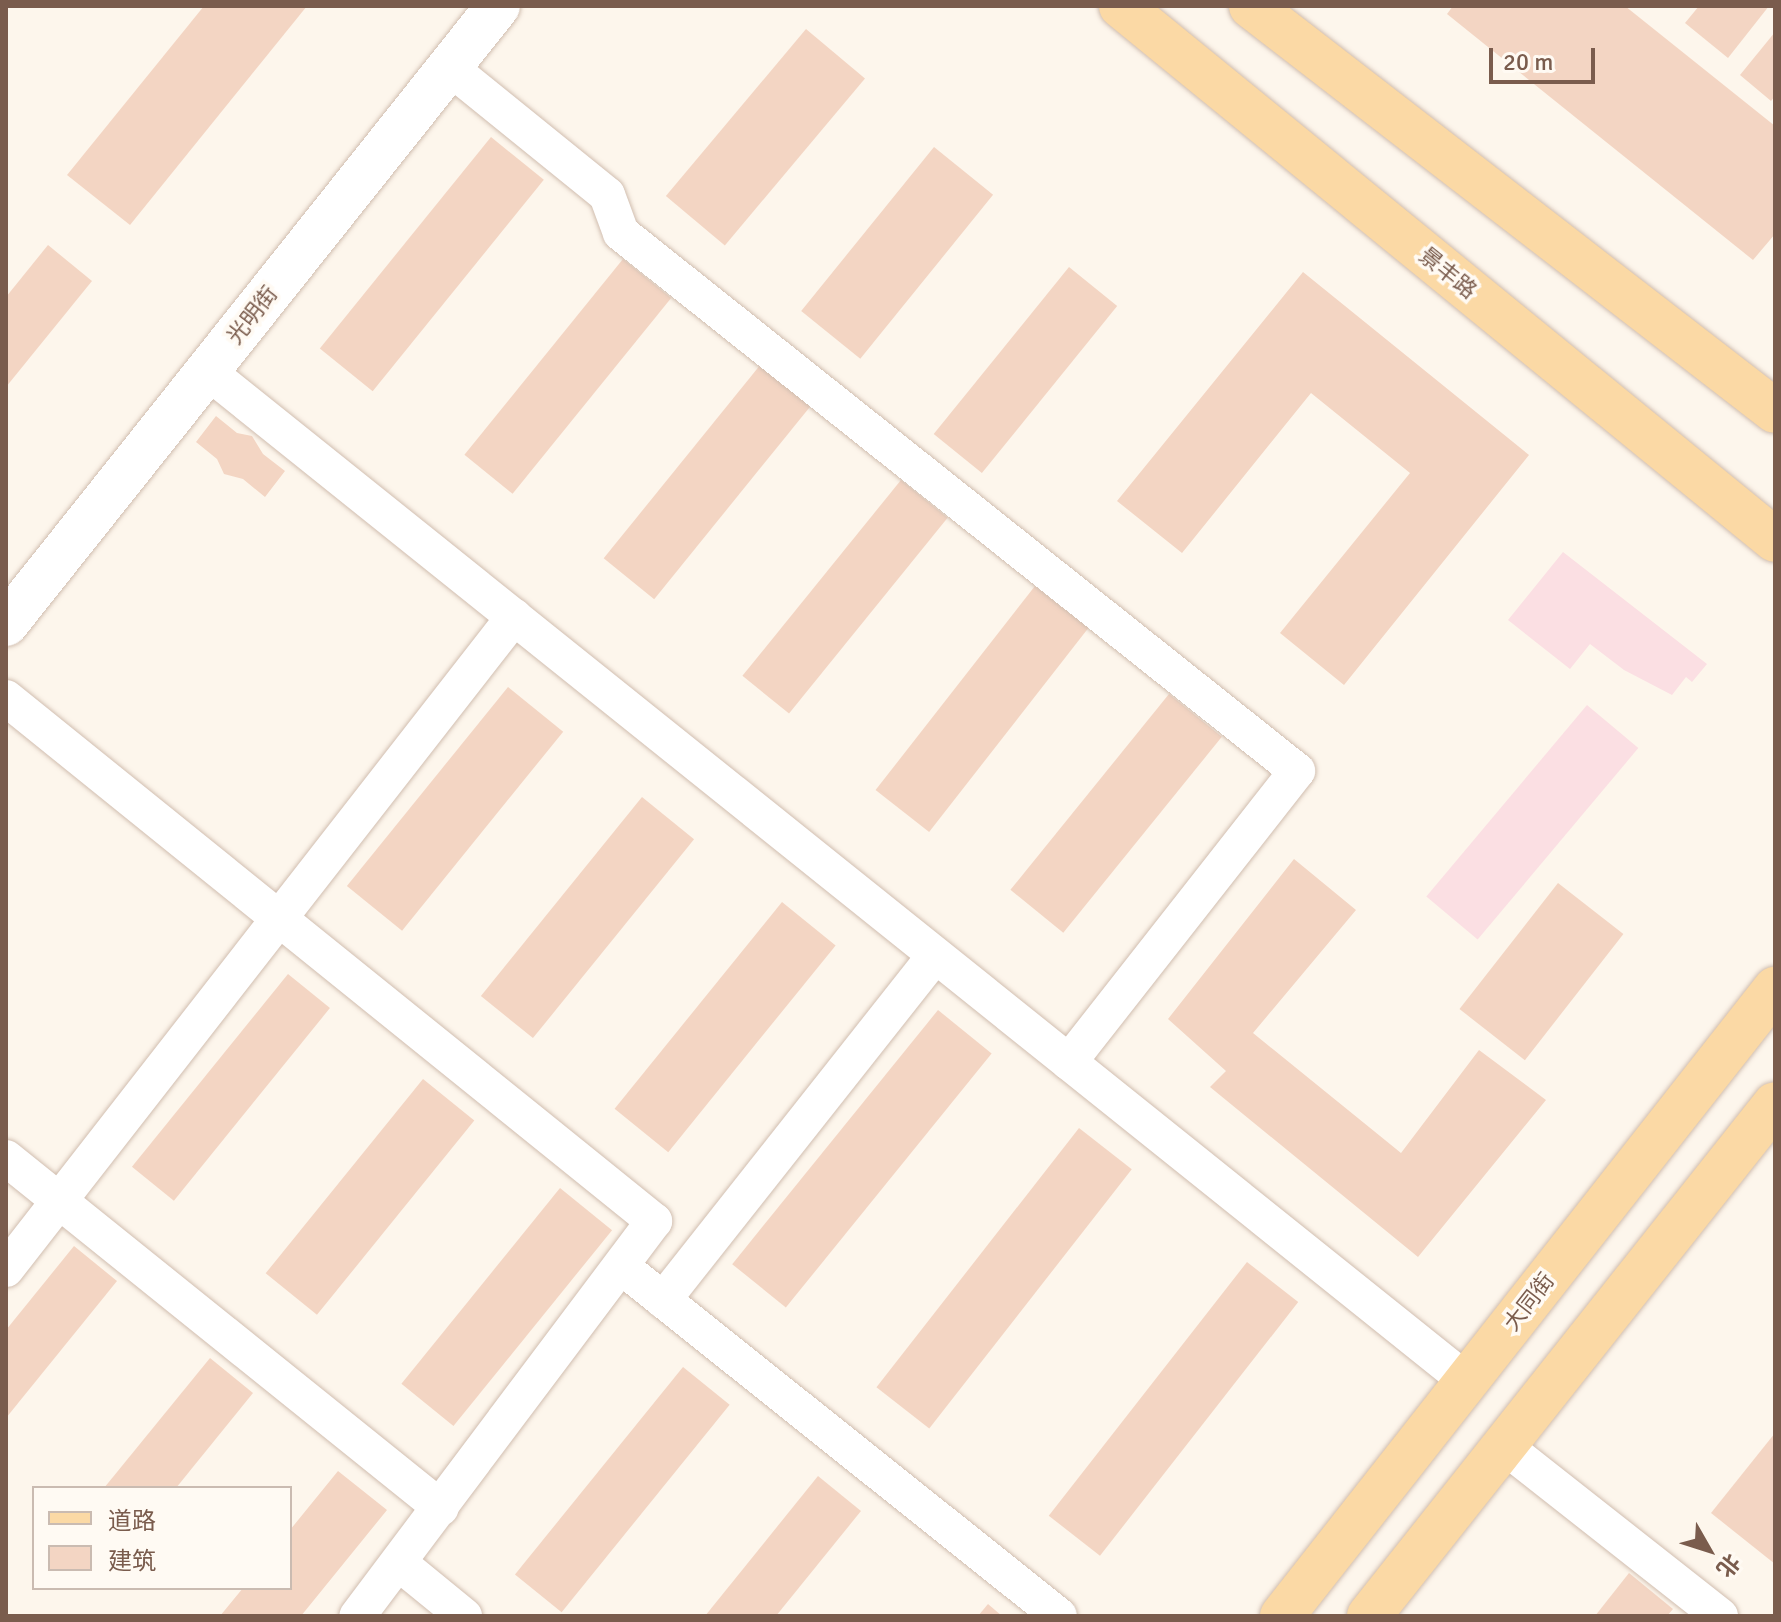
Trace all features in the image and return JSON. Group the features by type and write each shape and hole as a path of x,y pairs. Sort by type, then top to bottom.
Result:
{"main road":[{"name":"光明街","path":"6,624 498,6"},
{"name":"景丰路","path":"1121,6 1775,540"},
{"path":"1251,6 1775,411"},
{"name":"大同街","path":"1282,1616 1775,989"},
{"path":"1369,1616 1775,1104"}],"street":[{"path":"449,67 607,195 621,233 1297,771 1069,1062"},
{"path":"207,371 1467,1381"},
{"path":"6,1269 514,617"},
{"path":"6,698 281,916 654,1221 357,1616"},
{"path":"663,1300 935,955"},
{"path":"6,1158 441,1508"},
{"path":"622,1267 1059,1616"},
{"path":"1504,1446 1720,1616"},
{"path":"399,1563 464,1616"}],"shaded area":[{"path":"1563,552 1707,664 1692,682 1686,677 1672,695 1624,670 1590,644 1570,669 1508,620"},
{"path":"1587,705 1638,748 1478,940 1426,897"}],"building":[{"path":"204,6 307,6 130,225 67,175"},
{"path":"1453,6 1625,6 1775,126 1775,234 1753,260 1447,14"},
{"path":"1699,6 1769,6 1728,58 1685,23"},
{"path":"806,29 865,78 725,245 666,196"},
{"path":"1775,32 1775,96 1771,101 1740,75"},
{"path":"491,137 544,180 373,391 320,348"},
{"path":"934,147 993,195 860,359 801,311"},
{"path":"48,245 92,281 6,387 6,297"},
{"path":"623,259 671,298 513,494 464,455"},
{"path":"1069,267 1117,306 982,473 934,434"},
{"path":"1303,272 1529,455 1344,685 1280,633 1410,473 1311,393 1182,553 1117,501"},
{"path":"761,364 812,405 654,599 604,558"},
{"path":"216,416 237,433 252,436 263,454 285,471 265,497 243,479 224,474 217,459 196,442"},
{"path":"901,480 948,518 789,714 742,676"},
{"path":"1035,586 1089,628 929,832 876,790"},
{"path":"508,687 563,732 402,931 347,886"},
{"path":"1169,694 1222,737 1063,933 1010,890"},
{"path":"642,797 694,839 533,1038 481,996"},
{"path":"1294,859 1356,910 1253,1033 1401,1153 1479,1050 1546,1100 1418,1257 1210,1087 1226,1071 1168,1019"},
{"path":"1558,883 1623,934 1525,1060 1459,1009"},
{"path":"782,902 836,945 668,1152 615,1109"},
{"path":"288,974 330,1008 174,1201 132,1167"},
{"path":"938,1010 992,1053 786,1308 732,1264"},
{"path":"423,1079 474,1121 317,1315 266,1273"},
{"path":"1079,1128 1132,1169 929,1429 876,1387"},
{"path":"560,1188 612,1230 453,1426 401,1384"},
{"path":"74,1246 117,1281 6,1418 6,1330"},
{"path":"1247,1262 1298,1302 1100,1556 1049,1516"},
{"path":"210,1358 253,1393 178,1486 106,1486"},
{"path":"683,1367 730,1405 562,1612 515,1574"},
{"path":"1775,1433 1775,1564 1711,1513"},
{"path":"338,1471 387,1510 301,1616 220,1616 241,1590 292,1590 292,1528"},
{"path":"818,1476 861,1511 776,1616 705,1616"},
{"path":"1629,1573 1673,1609 1667,1616 1595,1616"},
{"path":"988,1604 1002,1616 978,1616"}]}
